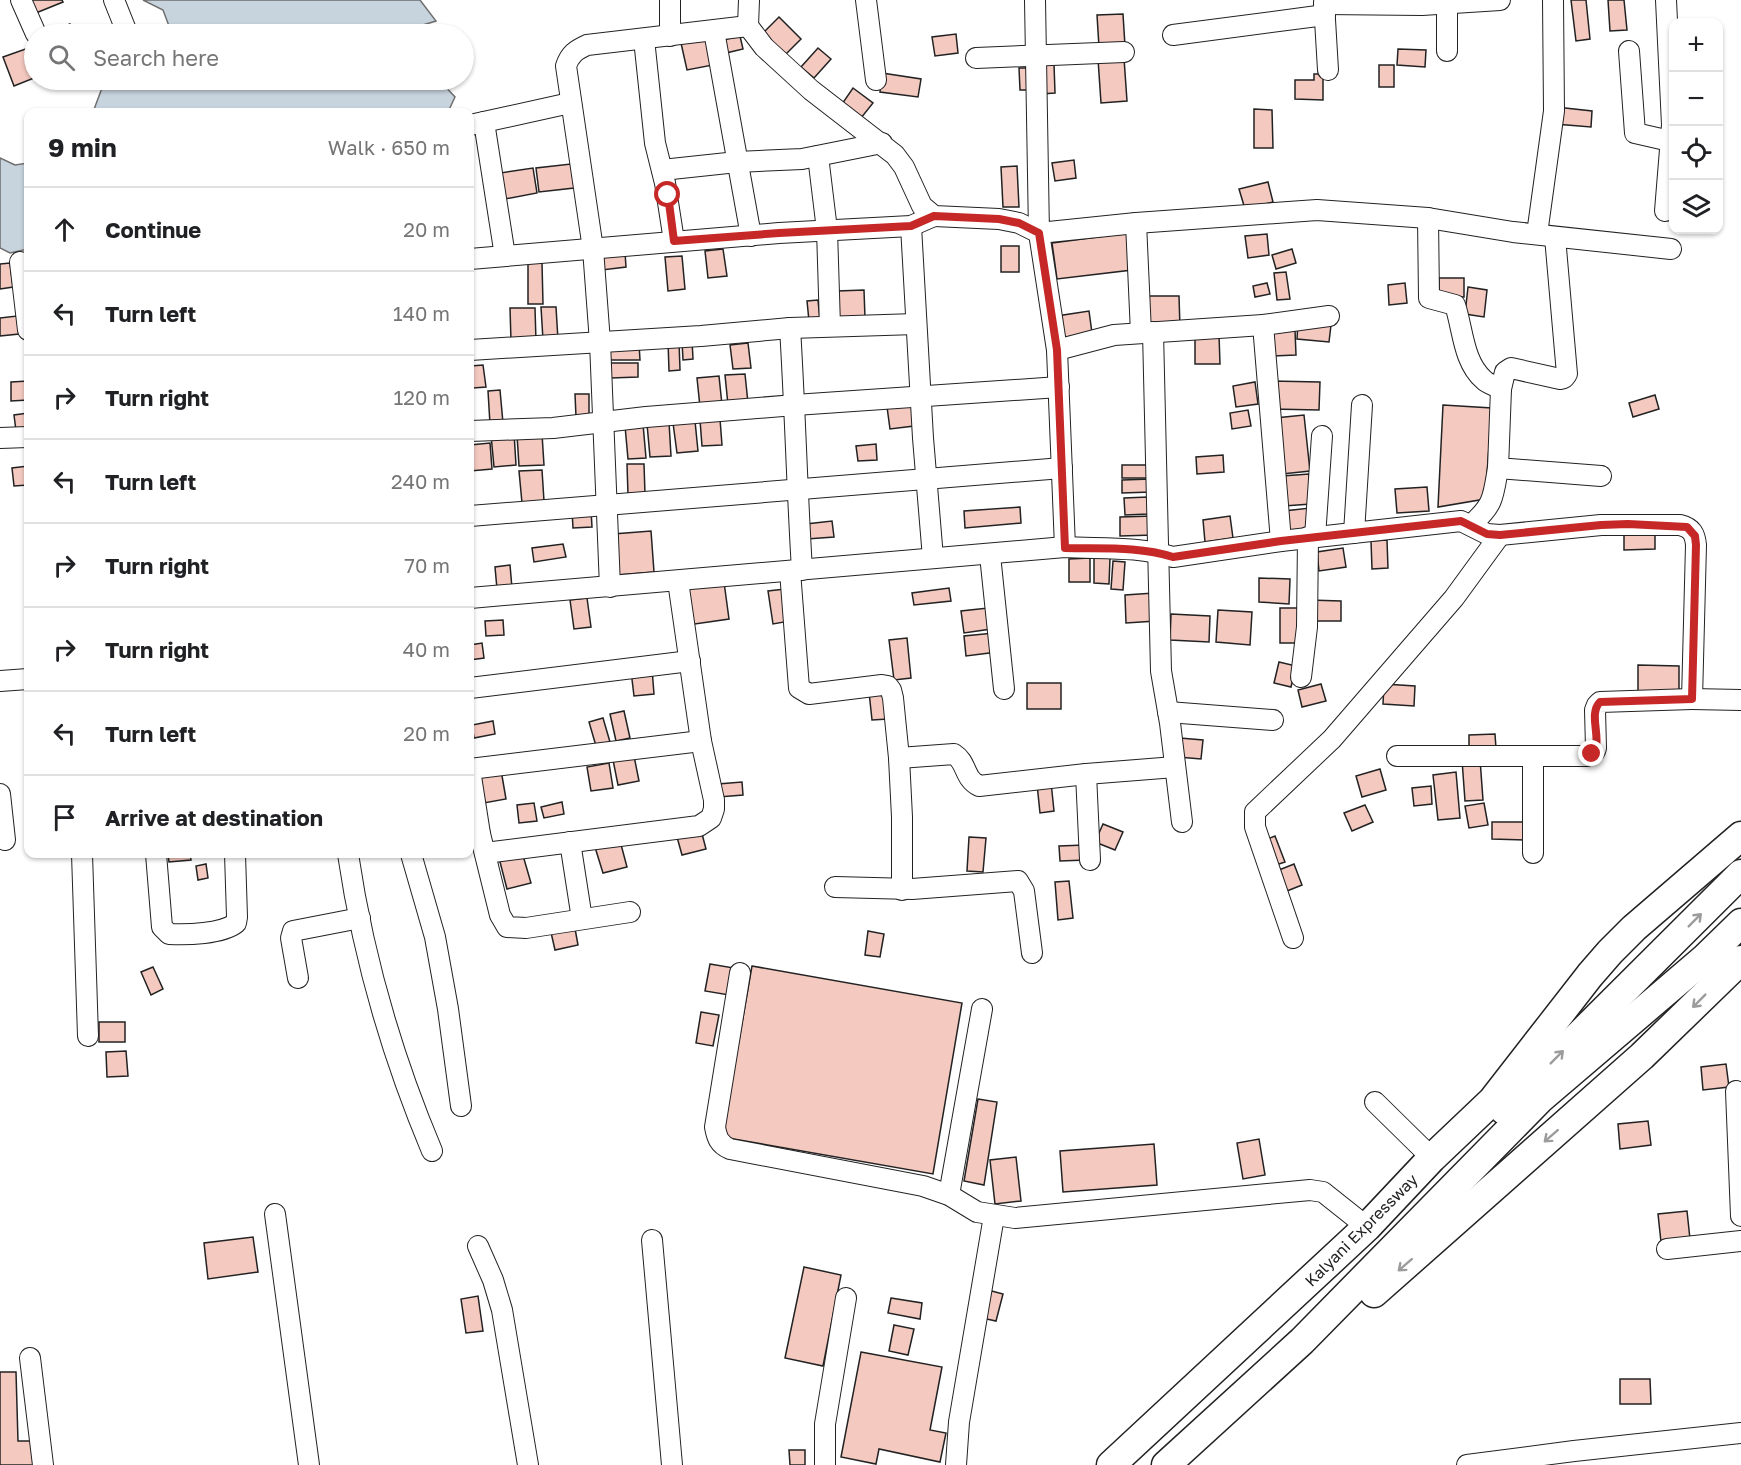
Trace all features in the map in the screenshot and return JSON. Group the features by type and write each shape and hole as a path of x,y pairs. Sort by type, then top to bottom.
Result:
{"highway":[{"name":"Kalyani Expressway","path":"1111,1465 1367,1227 1432,1158 1492,1101 1590,975 1634,928 1741,836"},
{"path":"1140,1465 1401,1214 1741,874"},
{"path":"1166,1465 1302,1341 1541,1098 1704,959 1741,923"},
{"path":"1186,1465 1303,1356 1642,1056 1741,960"}],"street":[{"path":"21,0 32,24"},
{"path":"114,0 124,24"},
{"path":"670,0 670,36"},
{"path":"749,0 748,26 764,46 783,66 837,111 895,155 904,167 921,206 934,216"},
{"path":"866,0 876,80"},
{"path":"1035,0 1039,233 1057,350 1065,548"},
{"path":"1173,35 1324,6 1447,4 1500,0"},
{"path":"1293,938 1255,827 1255,812 1332,740 1454,598 1484,531 1493,496 1498,468 1501,389 1505,372 1511,368 1560,379 1567,374 1546,235 1554,111 1553,0"},
{"path":"1666,0 1671,126"},
{"path":"1447,4 1447,51"},
{"path":"1324,6 1328,70"},
{"path":"610,587 600,342 593,249 566,66 568,58 576,50 587,45 748,26"},
{"path":"714,31 752,236"},
{"path":"644,39 655,142 674,241"},
{"path":"1629,51 1635,133 1669,141"},
{"path":"976,58 1124,52"},
{"path":"505,256 477,124 570,103"},
{"path":"662,170 737,162 802,159 882,143"},
{"path":"1665,211 1669,155"},
{"path":"818,156 827,231 830,326"},
{"path":"474,259 674,241 911,226 934,216 999,219 1019,223 1039,233 1136,223 1317,210 1428,218 1546,235 1671,249"},
{"path":"1428,218 1429,298 1455,305 1469,360 1484,380 1501,389"},
{"path":"1136,223 1147,333 1158,552 1161,671 1182,822"},
{"path":"911,226 920,396 933,558"},
{"path":"20,262 24,296"},
{"path":"1057,350 1114,334 1263,325 1329,316"},
{"path":"474,350 701,336 790,328 916,324"},
{"path":"1263,325 1281,541"},
{"path":"790,328 795,405 799,688 809,694 882,685 888,686 891,690 899,758 902,890"},
{"path":"474,431 553,428 795,405 1059,387"},
{"path":"1354,533 1362,405"},
{"path":"1301,677 1322,436"},
{"path":"0,438 24,437"},
{"path":"474,516 1062,468"},
{"path":"1498,468 1601,476"},
{"path":"474,598 1065,548 1158,552 1173,557 1312,537 1461,521 1484,531 1628,524 1680,525 1692,531 1696,545 1692,699"},
{"path":"990,555 1004,689"},
{"path":"478,841 570,842 705,823 711,818 714,809 701,741 678,582"},
{"path":"474,688 690,661"},
{"path":"0,681 24,680"},
{"path":"1397,756 1587,756 1595,751 1595,710 1600,702 1741,700"},
{"path":"1168,712 1274,720"},
{"path":"474,769 701,741"},
{"path":"899,758 954,754 959,756 968,778 979,786 1175,767"},
{"path":"1533,757 1533,853"},
{"path":"1086,774 1090,860"},
{"path":"0,794 5,840"},
{"path":"474,805 478,841 500,915 507,927 526,928 630,912"},
{"path":"570,842 582,919"},
{"path":"82,858 88,1036"},
{"path":"156,858 160,919 162,927 170,934 221,930 230,928 236,923 235,858"},
{"path":"349,858 371,971 409,1096 432,1151"},
{"path":"412,858 435,937 461,1106"},
{"path":"835,886 902,890 1018,881 1024,891 1032,953"},
{"path":"298,978 291,938 293,931 360,918"},
{"path":"740,973 715,1127 718,1139 723,1146 730,1149 923,1186 950,1195 977,1212 994,1216 1016,1218 1310,1190 1323,1192 1367,1227"},
{"path":"950,1195 982,1009"},
{"path":"1736,1091 1741,1216"},
{"path":"1375,1102 1432,1158"},
{"path":"275,1214 309,1465"},
{"path":"956,1465 959,1422 994,1216"},
{"path":"652,1240 672,1465"},
{"path":"1667,1249 1741,1241"},
{"path":"478,1246 493,1280 502,1310 528,1465"},
{"path":"825,1465 825,1424 846,1298"},
{"path":"30,1358 43,1465"},
{"path":"1467,1465 1603,1456 1741,1433"}],"shaded area":[{"path":"143,0 420,0 436,21 426,24 168,24 163,10"},
{"path":"101,90 448,90 455,97 450,108 94,108"},
{"path":"0,158 15,165 24,164 24,250 10,253 0,248"}],"building":[{"path":"33,0 62,0 63,2 31,15 26,3"},
{"path":"1571,0 1586,0 1590,39 1576,41"},
{"path":"1608,0 1624,0 1627,30 1610,31"},
{"path":"1123,14 1125,46 1099,47 1097,15"},
{"path":"779,17 801,39 785,55 763,33"},
{"path":"956,34 958,53 935,56 932,37"},
{"path":"740,36 743,49 726,53 723,40"},
{"path":"707,38 713,65 687,70 681,43"},
{"path":"818,48 831,59 814,78 801,67"},
{"path":"1398,49 1426,50 1425,67 1397,65"},
{"path":"24,50 24,82 14,86 3,57"},
{"path":"1124,58 1127,101 1101,103 1098,59"},
{"path":"1040,64 1054,64 1055,93 1041,94"},
{"path":"1379,65 1394,65 1394,87 1379,87"},
{"path":"1019,68 1030,68 1031,90 1020,90"},
{"path":"882,73 921,79 918,97 880,92"},
{"path":"1314,74 1323,74 1323,100 1295,99 1295,80 1314,80"},
{"path":"853,88 873,103 861,118 842,104"},
{"path":"1556,107 1592,111 1591,127 1555,124"},
{"path":"1254,109 1272,110 1273,148 1254,148"},
{"path":"1074,160 1076,178 1055,181 1052,163"},
{"path":"571,164 574,188 539,192 536,168"},
{"path":"1017,166 1019,207 1003,207 1001,167"},
{"path":"533,168 537,193 505,199 500,173"},
{"path":"1268,182 1273,202 1245,209 1239,189"},
{"path":"1128,233 1132,270 1057,279 1052,243"},
{"path":"1267,234 1269,255 1248,258 1245,236"},
{"path":"1001,246 1019,246 1019,272 1001,272"},
{"path":"723,249 727,276 708,278 705,251"},
{"path":"1292,249 1296,263 1276,269 1272,255"},
{"path":"625,252 626,267 602,270 601,254"},
{"path":"682,256 685,289 668,291 665,257"},
{"path":"10,263 13,287 0,289 0,264"},
{"path":"528,263 542,263 543,304 528,304"},
{"path":"1286,272 1290,299 1277,300 1274,273"},
{"path":"1439,278 1464,278 1464,297 1439,296"},
{"path":"1267,283 1270,294 1255,297 1253,286"},
{"path":"1405,283 1407,303 1389,305 1388,285"},
{"path":"1468,287 1487,290 1484,317 1465,314"},
{"path":"864,290 865,318 838,319 837,291"},
{"path":"1145,296 1179,296 1180,328 1145,328"},
{"path":"818,300 820,320 809,321 807,301"},
{"path":"541,307 556,307 558,340 543,340"},
{"path":"510,308 535,308 536,341 511,341"},
{"path":"1089,311 1092,333 1060,338 1057,316"},
{"path":"17,316 19,334 0,336 0,318"},
{"path":"1298,322 1331,325 1329,342 1297,339"},
{"path":"1295,330 1296,355 1273,356 1271,331"},
{"path":"1195,335 1219,335 1220,364 1195,364"},
{"path":"692,340 693,359 683,360 682,341"},
{"path":"668,341 679,341 680,370 669,371"},
{"path":"748,343 751,368 733,369 730,345"},
{"path":"639,344 640,360 610,360 610,345"},
{"path":"611,363 638,363 638,377 611,378"},
{"path":"483,365 486,387 474,388 474,366"},
{"path":"745,374 748,403 728,405 725,375"},
{"path":"719,376 722,405 700,407 697,378"},
{"path":"24,381 24,400 11,401 11,382"},
{"path":"1271,381 1320,382 1319,410 1271,409"},
{"path":"1255,382 1258,404 1236,407 1233,386"},
{"path":"500,390 503,423 490,424 488,391"},
{"path":"575,394 589,394 589,417 576,417"},
{"path":"1655,395 1659,409 1633,417 1629,403"},
{"path":"912,405 914,426 890,429 887,407"},
{"path":"1443,405 1492,408 1485,499 1438,507"},
{"path":"1248,410 1251,426 1232,429 1230,413"},
{"path":"24,414 24,430 16,431 14,415"},
{"path":"1304,415 1310,471 1282,474 1275,418"},
{"path":"720,419 722,445 702,446 700,420"},
{"path":"695,421 698,451 677,453 673,423"},
{"path":"669,422 671,456 650,457 647,424"},
{"path":"643,424 646,458 628,459 625,426"},
{"path":"514,433 516,465 494,467 491,435"},
{"path":"542,434 544,465 519,466 517,435"},
{"path":"490,443 492,469 474,471 474,445"},
{"path":"876,444 877,460 858,461 856,446"},
{"path":"1223,455 1224,472 1197,474 1196,457"},
{"path":"627,464 644,464 645,494 628,495"},
{"path":"1122,465 1150,465 1150,478 1122,478"},
{"path":"24,466 24,485 14,486 12,468"},
{"path":"542,470 544,501 522,503 519,471"},
{"path":"1309,474 1311,504 1284,506 1282,476"},
{"path":"1151,479 1151,492 1122,493 1122,480"},
{"path":"1427,487 1429,511 1397,513 1395,489"},
{"path":"1148,497 1148,514 1125,515 1124,498"},
{"path":"1020,507 1021,523 965,528 964,511"},
{"path":"1310,508 1312,529 1286,532 1284,511"},
{"path":"591,510 592,527 573,528 572,511"},
{"path":"1153,516 1154,535 1120,536 1120,517"},
{"path":"1230,516 1233,538 1205,542 1203,520"},
{"path":"832,521 834,537 807,539 806,524"},
{"path":"651,531 654,572 616,575 613,534"},
{"path":"1624,531 1655,531 1655,549 1624,550"},
{"path":"1387,540 1388,568 1372,569 1371,541"},
{"path":"563,544 566,557 534,562 532,548"},
{"path":"1343,548 1346,567 1319,571 1317,552"},
{"path":"1094,557 1110,558 1109,584 1094,583"},
{"path":"1090,558 1090,582 1069,582 1069,559"},
{"path":"1113,561 1125,562 1123,590 1111,589"},
{"path":"510,565 512,588 497,589 495,567"},
{"path":"1259,578 1290,579 1289,604 1259,602"},
{"path":"724,582 729,619 688,625 683,588"},
{"path":"949,588 951,601 914,605 912,593"},
{"path":"785,589 790,621 773,624 768,591"},
{"path":"1154,593 1156,621 1126,623 1125,595"},
{"path":"587,598 591,627 574,629 570,600"},
{"path":"1309,600 1341,601 1341,621 1309,621"},
{"path":"988,608 991,629 964,633 961,611"},
{"path":"1280,608 1301,608 1301,643 1280,643"},
{"path":"1218,610 1252,612 1250,645 1216,642"},
{"path":"1171,614 1210,616 1209,642 1170,640"},
{"path":"503,620 504,635 486,636 485,621"},
{"path":"994,633 997,652 966,656 964,636"},
{"path":"907,638 911,678 894,680 889,640"},
{"path":"482,643 484,658 474,659 474,644"},
{"path":"1279,662 1296,666 1291,687 1274,683"},
{"path":"1638,665 1679,666 1679,693 1638,692"},
{"path":"652,669 654,694 634,696 631,671"},
{"path":"1027,683 1061,683 1061,709 1027,709"},
{"path":"1321,684 1326,701 1302,707 1298,690"},
{"path":"1384,684 1415,686 1414,706 1383,704"},
{"path":"886,691 888,719 872,720 869,692"},
{"path":"624,711 630,738 616,741 610,714"},
{"path":"603,718 610,742 596,746 589,722"},
{"path":"493,721 495,734 474,738 474,725"},
{"path":"1495,734 1496,748 1469,749 1469,735"},
{"path":"1180,738 1203,740 1201,759 1178,757"},
{"path":"634,756 639,781 618,785 613,760"},
{"path":"1480,759 1483,800 1465,801 1462,760"},
{"path":"609,763 613,788 591,791 587,767"},
{"path":"1380,769 1386,790 1362,797 1356,776"},
{"path":"501,770 506,799 484,803 478,774"},
{"path":"1456,772 1460,818 1438,820 1433,775"},
{"path":"742,782 743,795 719,797 718,784"},
{"path":"1051,782 1054,811 1040,813 1037,784"},
{"path":"1431,786 1432,804 1414,806 1412,788"},
{"path":"562,802 564,814 544,818 541,807"},
{"path":"534,803 537,821 519,823 517,805"},
{"path":"1484,803 1488,825 1469,828 1465,806"},
{"path":"1365,805 1373,822 1352,831 1344,813"},
{"path":"1492,822 1525,822 1525,840 1492,839"},
{"path":"1103,824 1123,832 1115,850 1095,842"},
{"path":"701,830 706,849 682,855 677,837"},
{"path":"1275,836 1285,862 1270,867 1260,842"},
{"path":"619,837 627,867 603,873 594,844"},
{"path":"969,837 986,838 983,872 967,871"},
{"path":"1085,845 1086,860 1060,861 1059,846"},
{"path":"522,852 531,883 507,889 499,858"},
{"path":"168,858 191,858 191,860 169,862"},
{"path":"206,864 208,878 198,880 196,866"},
{"path":"1294,864 1302,885 1282,893 1274,872"},
{"path":"1069,881 1073,918 1058,920 1055,882"},
{"path":"574,923 578,945 555,950 550,928"},
{"path":"868,931 884,934 880,957 865,955"},
{"path":"710,964 734,968 729,995 705,991"},
{"path":"752,966 962,1003 933,1174 722,1137"},
{"path":"153,967 163,989 151,995 141,972"},
{"path":"701,1012 719,1015 713,1046 696,1043"},
{"path":"99,1022 125,1022 125,1042 99,1042"},
{"path":"126,1051 128,1076 107,1077 106,1052"},
{"path":"1726,1064 1729,1087 1703,1090 1701,1067"},
{"path":"978,1099 997,1102 984,1185 964,1181"},
{"path":"1648,1121 1651,1145 1620,1149 1618,1124"},
{"path":"1259,1139 1265,1175 1243,1179 1237,1143"},
{"path":"1154,1144 1157,1185 1063,1192 1060,1151"},
{"path":"1016,1157 1021,1201 995,1204 990,1160"},
{"path":"1687,1211 1690,1239 1661,1242 1658,1214"},
{"path":"253,1237 258,1272 208,1279 204,1243"},
{"path":"804,1267 841,1275 823,1366 785,1358"},
{"path":"988,1290 1003,1294 996,1321 982,1318"},
{"path":"478,1296 483,1331 466,1333 461,1299"},
{"path":"891,1298 922,1303 920,1319 888,1313"},
{"path":"894,1325 914,1329 908,1355 889,1351"},
{"path":"861,1352 942,1367 930,1430 946,1433 940,1462 879,1449 876,1464 841,1457"},
{"path":"0,1372 16,1372 18,1441 37,1441 37,1465 0,1465"},
{"path":"1620,1379 1650,1379 1651,1404 1620,1404"},
{"path":"789,1450 805,1450 805,1465 790,1465"}],"route":[{"path":"668,195 674,241 911,226 934,216 999,219 1019,223 1039,233 1057,350 1065,548 1158,552 1173,557 1308,537 1461,521 1487,534 1500,535 1601,525 1680,525 1687,527 1695,536 1696,545 1692,699 1600,702 1595,710 1596,748 1592,754"}]}
